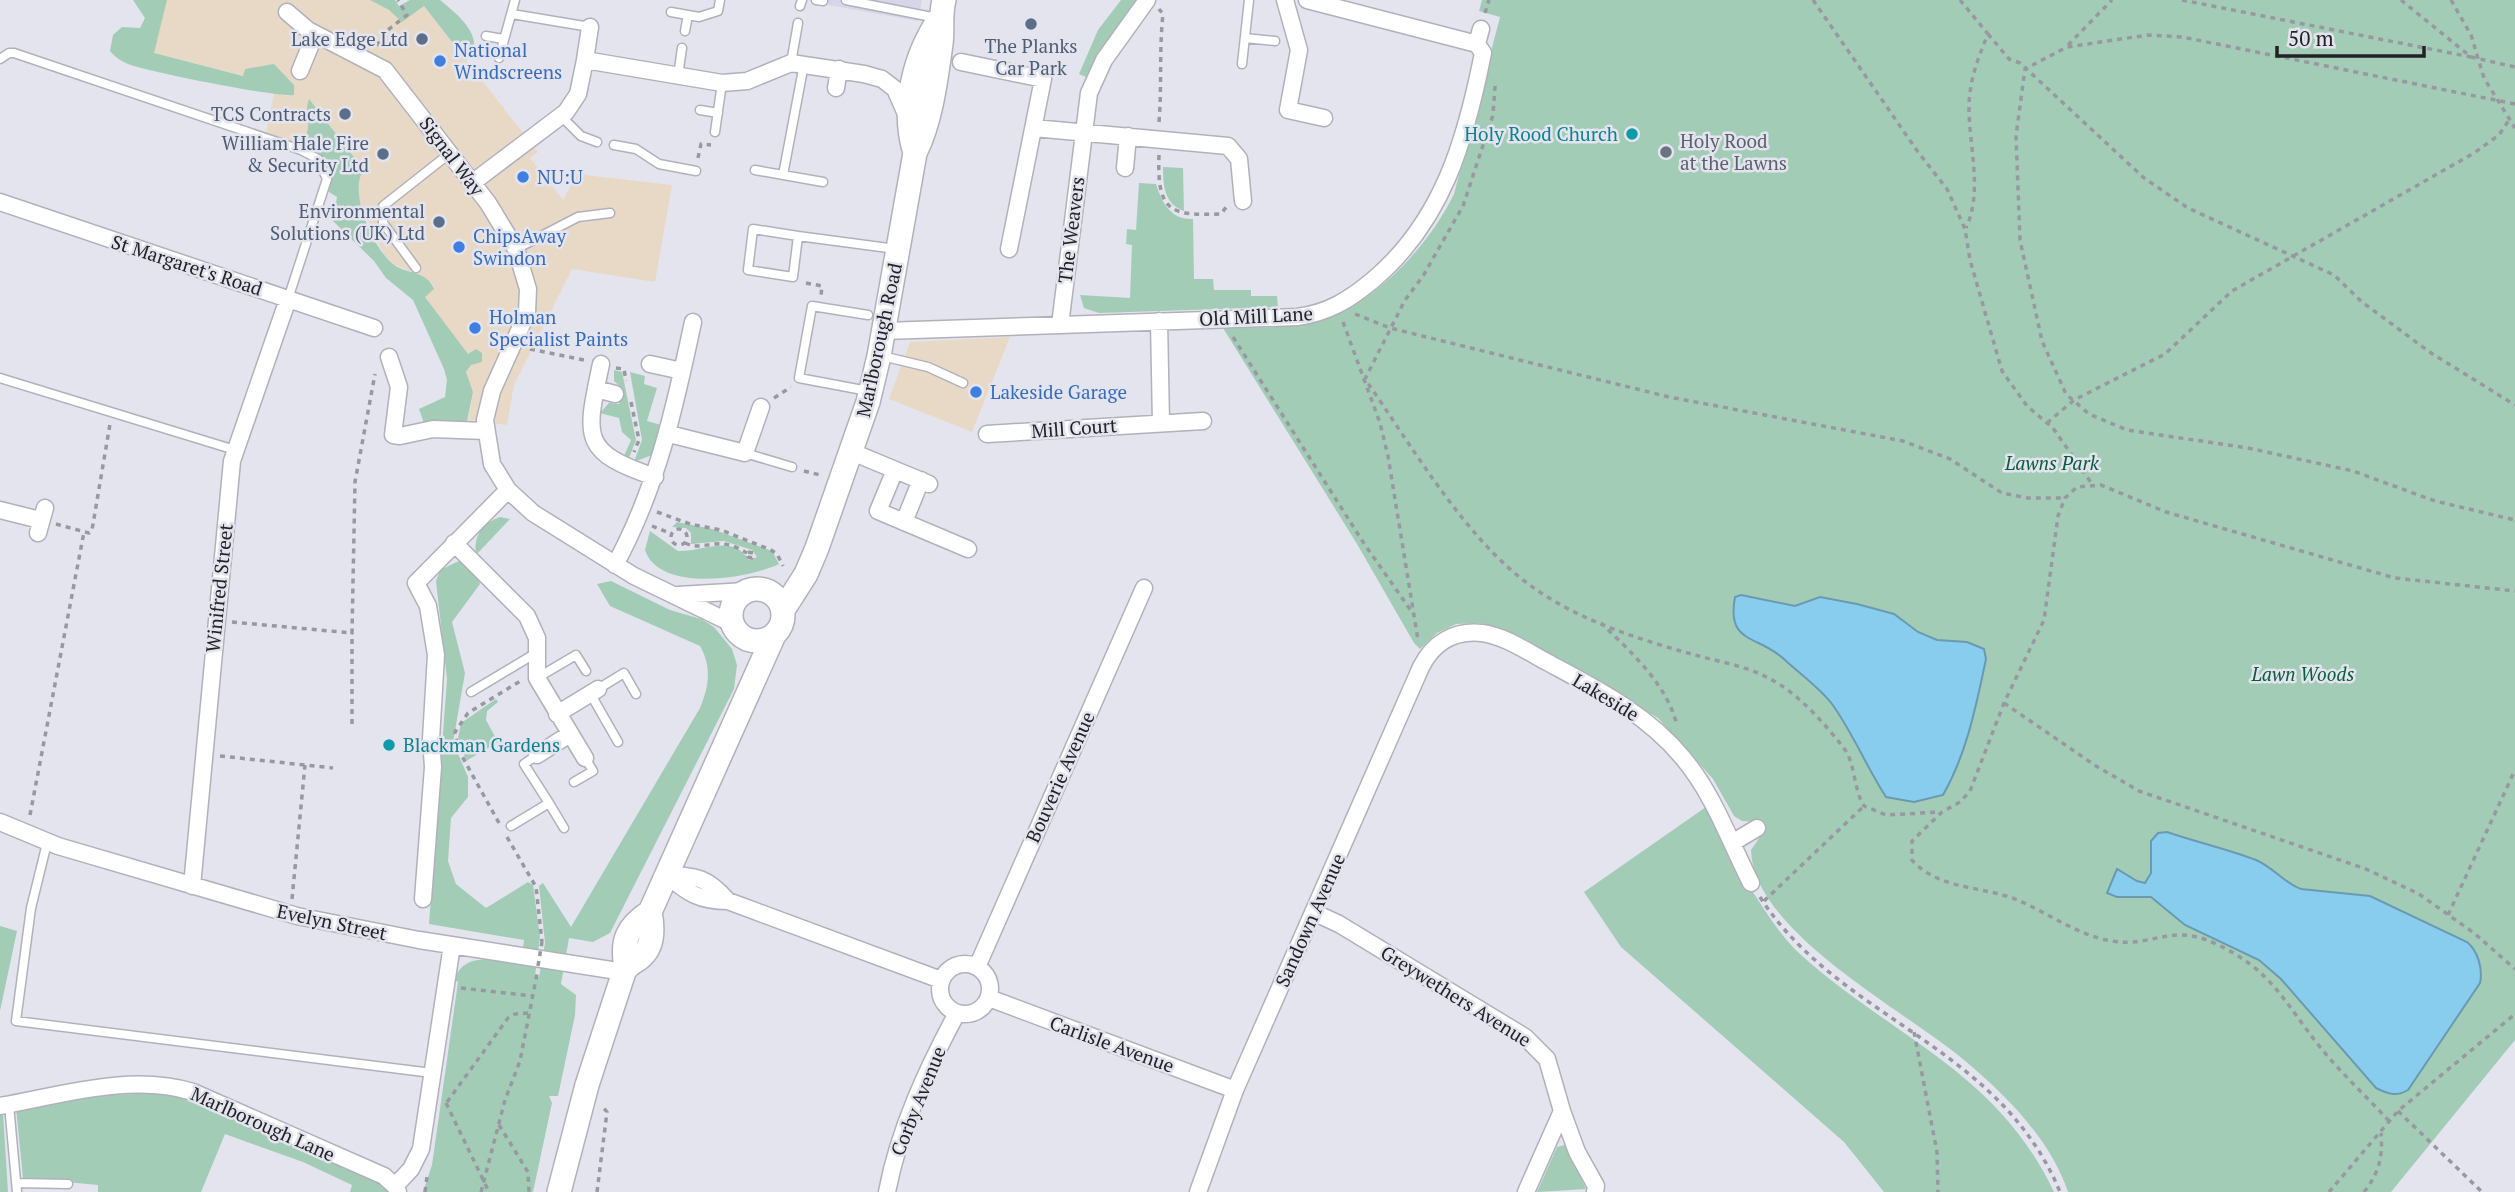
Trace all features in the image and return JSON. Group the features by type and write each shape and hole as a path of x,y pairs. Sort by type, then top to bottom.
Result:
{"main road":[{"name":"Marlborough Road","path":"915,153 908,119 918,63 925,42 942,9"},
{"name":"Marlborough Road","path":"783,610 811,561 852,452 871,392 880,356 876,323 899,250 915,153 926,126 941,45 942,9"},
{"path":"747,691 731,608 752,590 786,579 811,561"},
{"path":"559,1192 587,1084 625,969 622,946 632,923 649,912 747,691 780,628 783,610 774,595 752,590"},
{"path":"733,627 750,641 767,639 774,635"}],"street":[{"path":"1285,0 1299,50 1289,110 1324,118"},
{"name":"Old Mill Lane","path":"876,323 1060,325 1297,317 1337,307 1396,259 1421,230 1437,203 1455,164 1483,50 1479,36 1307,0"},
{"name":"The Weavers","path":"1060,325 1082,135 1095,78 1117,41 1152,4"},
{"name":"Signal Way","path":"287,6 315,34 371,60 390,75 472,183 516,249 528,289 527,313 492,391 485,431 492,464 508,490 533,513 615,565 733,627"},
{"path":"472,183 561,116 578,94 590,27"},
{"path":"299,71 315,34"},
{"path":"585,60 722,83 747,80 797,64 872,75 890,83 898,94 908,119"},
{"path":"961,62 1043,79 1009,248"},
{"path":"836,88 839,69"},
{"path":"1034,128 1082,135 1223,144 1234,149 1239,159 1243,201"},
{"path":"1125,168 1128,136"},
{"name":"St Margaret's Road","path":"0,202 374,328"},
{"name":"Winifred Street","path":"192,886 234,450 288,299"},
{"path":"1159,321 1161,423"},
{"path":"615,565 641,514 669,434 693,322"},
{"path":"383,361 399,387 393,435 447,429 485,431"},
{"path":"601,364 591,427 598,447 614,462 655,477"},
{"path":"650,364 682,371"},
{"path":"596,389 615,394"},
{"path":"669,434 745,453 761,407"},
{"name":"Mill Court","path":"987,434 1203,421"},
{"path":"852,452 925,482 904,522"},
{"path":"895,470 878,511 968,549"},
{"path":"423,899 433,766 431,739 437,662 428,606 416,583 508,490"},
{"path":"0,510 41,520"},
{"path":"454,543 527,616 537,638 537,674 557,714 585,758"},
{"name":"Bouverie Avenue","path":"977,967 1144,588"},
{"path":"672,595 752,590"},
{"name":"Lakeside","path":"1430,651 1441,642 1464,633 1480,633 1512,643 1620,702 1662,734 1710,795 1752,883"},
{"name":"Sandown Avenue","path":"1198,1192 1235,1090 1430,651"},
{"path":"557,714 594,691"},
{"path":"537,755 570,734"},
{"name":"Evelyn Street","path":"0,822 47,843 290,915 452,945 625,969"},
{"path":"1732,843 1757,828"},
{"path":"667,874 687,893 707,901 728,901 941,981"},
{"name":"Greywethers Avenue","path":"1313,912 1339,924 1536,1046 1551,1068 1562,1111 1595,1192"},
{"name":"Marlborough Lane","path":"4,1106 112,1087 170,1085 193,1092 384,1176 397,1189 421,1149 452,945"},
{"path":"956,965 977,967 987,977 989,998 972,1013 957,1013 944,1003 941,981 956,965"},
{"name":"Carlisle Avenue","path":"989,998 1235,1090"},
{"name":"Corby Avenue","path":"887,1192 899,1142 957,1013"},
{"path":"1526,1192 1562,1111"}],"lane":[{"path":"499,58 515,0"},
{"path":"671,12 699,17 718,11 720,0"},
{"path":"846,0 942,9"},
{"path":"1242,64 1249,0"},
{"path":"512,14 590,27"},
{"path":"685,31 688,15"},
{"path":"783,175 797,64 798,23"},
{"path":"486,36 503,39"},
{"path":"1245,38 1275,41"},
{"path":"678,76 682,48"},
{"path":"0,59 9,52 14,53 301,150 318,159 327,179 288,299"},
{"path":"715,132 722,83"},
{"path":"700,110 718,113"},
{"path":"561,116 581,136 597,142"},
{"path":"614,145 636,149 659,164 696,171"},
{"path":"416,268 383,223 383,206 449,154"},
{"path":"755,170 823,182"},
{"path":"516,249 578,217 610,213"},
{"path":"798,236 793,277 748,270 753,229 899,250"},
{"path":"871,392 799,378 812,306 876,323"},
{"path":"880,356 917,364 963,383"},
{"path":"0,378 234,450"},
{"path":"745,453 792,467"},
{"path":"471,692 536,653"},
{"path":"537,674 576,655 586,671"},
{"path":"618,742 594,691 624,673 636,694"},
{"path":"537,755 524,764 564,828"},
{"path":"575,782 593,771 585,758"},
{"path":"511,826 548,803"},
{"path":"47,843 31,908 16,1021 432,1073"},
{"path":"4,1106 17,1188 68,1184"}],"path":[{"path":"371,60 382,36 407,15 398,0"},
{"path":"1813,0 1898,124 1947,189 1965,229 1970,260 2002,370 2027,406 2047,423 2092,484"},
{"path":"1960,0 2009,59 2025,69 2144,178 2188,208 2237,233 2334,275 2362,302 2431,353 2515,405"},
{"path":"2025,69 2067,47 2112,0"},
{"path":"2182,0 2515,66"},
{"path":"2401,0 2471,57"},
{"path":"2451,0 2471,35 2484,78 2495,100 2515,128"},
{"path":"1152,4 1163,14 1159,55 1163,75 1158,178 1170,208 1178,214 1186,215 1221,214 1243,201"},
{"path":"1965,229 1971,216 1973,197 1969,106 1973,70 1989,34"},
{"path":"2067,47 2148,35 2182,37 2515,104"},
{"path":"2025,69 2016,136 2020,240 2042,341 2066,394 2089,414 2127,430 2248,449 2353,471 2435,501 2515,520"},
{"path":"2047,423 2074,400 2165,354 2232,291 2474,153 2499,135 2509,120"},
{"path":"696,171 701,144 713,146 715,132"},
{"path":"1337,307 1390,328 1669,397 1926,447 1950,459 2002,493 2028,498 2065,498"},
{"path":"1337,307 1365,379 1388,456 1418,641 1430,651"},
{"path":"1227,318 1227,328 1414,615"},
{"path":"1365,379 1390,328"},
{"path":"352,724 355,481 383,361"},
{"path":"1365,379 1475,531 1520,579 1537,591 1600,622 1773,680 1822,722 1846,750 1859,798 1864,806 1886,815 1942,812"},
{"path":"41,520 84,532 92,530 112,412"},
{"path":"792,467 827,477"},
{"path":"2389,1121 2321,1048 2277,987 2257,967 2216,943 2180,933 2127,943 2094,937 2012,898 1933,878 1912,860 1912,841 1942,812 1959,802 1970,791 2004,703 2044,620 2049,561 2057,516 2065,498 2077,487 2092,484 2166,512 2353,568 2395,578 2515,592"},
{"path":"641,514 673,534 675,544 685,543 694,547 726,543 747,553"},
{"path":"641,514 771,550 783,566"},
{"path":"673,534 679,530 684,531 687,536 685,543"},
{"path":"27,834 84,532"},
{"path":"216,620 352,633"},
{"path":"1600,622 1636,657 1658,688 1676,721 1682,757"},
{"path":"481,1192 520,1061 542,942 536,887 455,740 459,722 468,713 537,674"},
{"path":"2004,703 2096,766 2139,791 2366,869 2419,894 2515,969"},
{"path":"204,754 333,768"},
{"path":"290,915 305,765"},
{"path":"2448,915 2515,770"},
{"path":"1763,901 1864,806"},
{"path":"1752,883 1787,933 1814,958 1972,1074 1999,1099 2045,1160 2060,1192"},
{"path":"445,986 533,996"},
{"path":"446,1103 508,1018 515,1014 529,1013"},
{"path":"2329,1192 2398,1111 2515,1014"},
{"path":"1914,1032 1937,1152 1938,1192"},
{"path":"587,1084 607,1112 597,1192"},
{"path":"438,1102 446,1103"},
{"path":"446,1103 489,1192"},
{"path":"2398,1111 2482,1192"},
{"path":"499,1125 528,1172 529,1192"},
{"path":"2364,1192 2379,1168 2383,1152 2381,1131"}],"shaded area":[{"path":"167,0 370,0 389,10 423,5 538,152 530,158 563,200 577,174 672,185 655,282 572,269 514,385 507,425 468,420 473,392 465,375 471,365 468,355 424,296 434,289 432,283 393,264 384,255 357,192 358,177 307,115 310,126 308,134 296,143 266,133 274,93 289,96 294,85 274,65 246,69 244,76 153,53"},
{"path":"828,0 922,0 918,21 828,5"},
{"path":"1010,337 972,432 889,399 910,342"}],"green space":[{"path":"133,0 167,0 154,53 243,76 245,69 274,64 294,85 294,95 212,83 139,67 121,60 110,51 113,35 122,27 140,28 145,18"},
{"path":"370,0 395,0 399,6 410,0 440,0 468,27 474,44 472,52 466,60 424,6 402,22 389,10"},
{"path":"1121,0 1137,0 1086,77 1079,74 1098,30"},
{"name":"Lawns Park","path":"1482,0 2515,0 2515,1040 2391,1192 2068,1192 2050,1154 2011,1103 1964,1060 1872,994 1804,940 1777,911 1758,881 1751,850 1764,831 1758,822 1742,821 1734,816 1713,779 1658,718 1507,631 1479,623 1456,624 1437,633 1420,649 1414,643 1357,544 1223,328 1292,326 1336,314 1358,303 1397,272 1430,234 1454,194 1500,17 1479,11"},
{"path":"309,99 364,170 360,179 361,205 378,246 393,264 422,276 431,283 434,289 425,297 468,354 476,349 482,353 482,362 471,365 466,372 473,392 466,426 442,420 424,423 419,409 445,397 447,380 444,369 413,300 386,278 374,261 333,221 337,197 329,192 326,168 312,151 296,143 308,129"},
{"path":"1163,167 1183,168 1184,211 1172,204 1166,193"},
{"path":"1139,183 1156,184 1168,209 1179,217 1193,219 1194,279 1213,279 1214,290 1251,290 1251,296 1277,296 1278,307 1099,313 1084,308 1080,295 1130,298 1132,245 1126,244 1127,229 1136,230"},
{"path":"614,370 622,372 636,440 629,458 624,456 631,440 622,432 619,418 600,413 609,403 619,404 623,389 614,381"},
{"path":"630,372 645,376 644,384 657,388 647,421 661,425 652,455 634,462 642,440"},
{"path":"500,517 510,519 476,555 476,542 480,531"},
{"path":"677,522 712,529 772,551 779,564 727,578 685,577 667,572 654,564 645,550 650,531 678,551 726,546 734,547 749,560 757,557 752,550 724,541 691,544 691,533 686,528 672,527"},
{"path":"459,561 478,575 480,584 452,622 465,673 453,742 468,777 468,797 451,818 448,861 456,884 486,908 528,882 533,885 540,937 535,976 539,977 545,943 539,886 543,883 571,927 700,708 707,684 708,669 700,646 610,606 597,584 611,581 670,610 701,619 714,627 732,649 737,665 734,689 610,933 593,942 569,938 561,984 576,995 575,1015 558,1096 549,1096 552,1103 533,1192 423,1192 432,1165 458,982 454,980 466,964 473,961 492,960 521,964 524,940 429,924 447,679 436,581 440,570"},
{"path":"496,699 498,702 487,711 486,720 498,742 466,761 458,738 461,723"},
{"path":"1706,807 1745,888 1749,886 1792,947 1835,983 1973,1085 2003,1115 2030,1150 2054,1192 1884,1192 1844,1142 1621,947 1584,892"},
{"path":"0,926 17,931 0,1011"},
{"path":"159,1093 193,1099 379,1181 390,1192 350,1192 352,1185 303,1162 225,1134 201,1192 98,1192 98,1185 23,1178 16,1108 85,1096"},
{"path":"0,1112 3,1112 8,1192 0,1192"},
{"path":"1565,1145 1586,1189 1537,1192 1557,1147"}],"water":[{"path":"1741,595 1795,606 1820,597 1857,604 1894,614 1918,632 1937,640 1967,642 1984,649 1986,659 1970,729 1943,795 1914,802 1886,797 1847,727 1827,698 1775,652 1740,631 1733,612 1735,597"},
{"path":"2167,832 2256,860 2301,889 2370,896 2471,946 2479,961 2480,983 2408,1090 2392,1094 2376,1088 2281,979 2259,960 2185,925 2151,897 2117,897 2107,893 2117,869 2145,883 2151,873 2151,841 2158,833"}],"place":[{"name":"The Planks Car Park","path":"1031,24"},
{"name":"Lake Edge Ltd","path":"422,39"},
{"name":"National Windscreens","path":"440,61"},
{"name":"TCS Contracts","path":"345,114"},
{"name":"Holy Rood Church","path":"1632,134"},
{"name":"Holy Rood at the Lawns","path":"1666,152"},
{"name":"William Hale Fire & Security Ltd","path":"383,154"},
{"name":"NU:U","path":"523,177"},
{"name":"Environmental Solutions (UK) Ltd","path":"439,222"},
{"name":"ChipsAway Swindon","path":"459,247"},
{"name":"Holman Specialist Paints","path":"475,328"},
{"name":"Lakeside Garage","path":"976,392"},
{"name":"Blackman Gardens","path":"389,745"}],"park label":[{"name":"Lawn Woods","path":"2303,674"}]}
